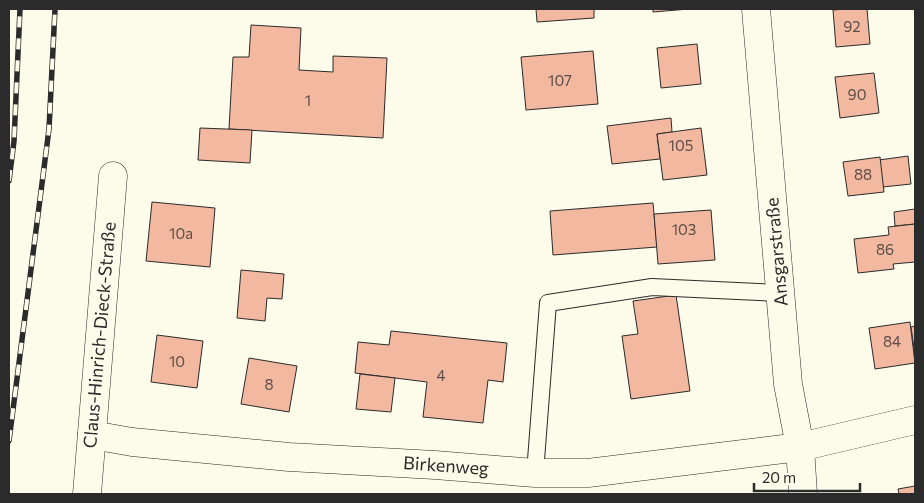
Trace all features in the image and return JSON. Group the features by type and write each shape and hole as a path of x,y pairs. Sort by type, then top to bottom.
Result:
{"street":[{"name":"Ansgarstraße","path":"756,9 788,384 800,448 803,494"},
{"name":"Claus-Hinrich-Dieck-Straße","path":"86,494 113,176"},
{"name":"Birkenweg","path":"92,435 132,442 289,457 435,464 535,472 588,473 800,448 915,420"}],"lane":[{"path":"535,472 548,303 652,286 780,293"}],"building":[{"path":"536,9 594,9 594,18 537,22"},
{"path":"653,9 689,9 653,12"},
{"path":"867,9 870,44 836,47 833,10"},
{"path":"251,25 301,28 299,70 333,72 333,56 387,58 383,138 229,129 233,57 249,57"},
{"path":"697,44 701,84 661,88 657,48"},
{"path":"593,51 598,104 526,110 521,57"},
{"path":"874,73 879,113 840,118 835,77"},
{"path":"671,118 672,132 657,134 660,159 612,164 607,126"},
{"path":"200,128 252,130 250,163 198,160"},
{"path":"701,128 707,175 663,180 657,134"},
{"path":"908,156 911,184 883,187 879,160"},
{"path":"880,157 884,192 848,196 843,162"},
{"path":"152,202 215,208 210,267 146,261"},
{"path":"653,203 657,247 553,255 550,211"},
{"path":"915,209 915,224 895,226 894,212"},
{"path":"711,210 715,260 658,264 654,214"},
{"path":"915,224 915,262 893,264 894,269 858,273 854,239 889,235 888,227"},
{"path":"241,270 284,274 282,299 267,298 265,321 237,318"},
{"path":"676,295 690,391 631,399 622,336 638,334 633,301"},
{"path":"910,322 915,363 875,369 869,328"},
{"path":"915,326 915,355 911,327"},
{"path":"391,331 507,343 503,382 488,380 483,423 423,417 427,382 355,373 358,342 389,345"},
{"path":"157,335 203,341 197,388 151,382"},
{"path":"249,358 297,366 289,412 241,404"},
{"path":"360,374 395,378 391,412 356,409"},
{"path":"915,486 915,494 899,494 898,489"}],"railway":[{"path":"9,181 14,141 20,9"},
{"path":"9,441 49,129 55,9"}]}
